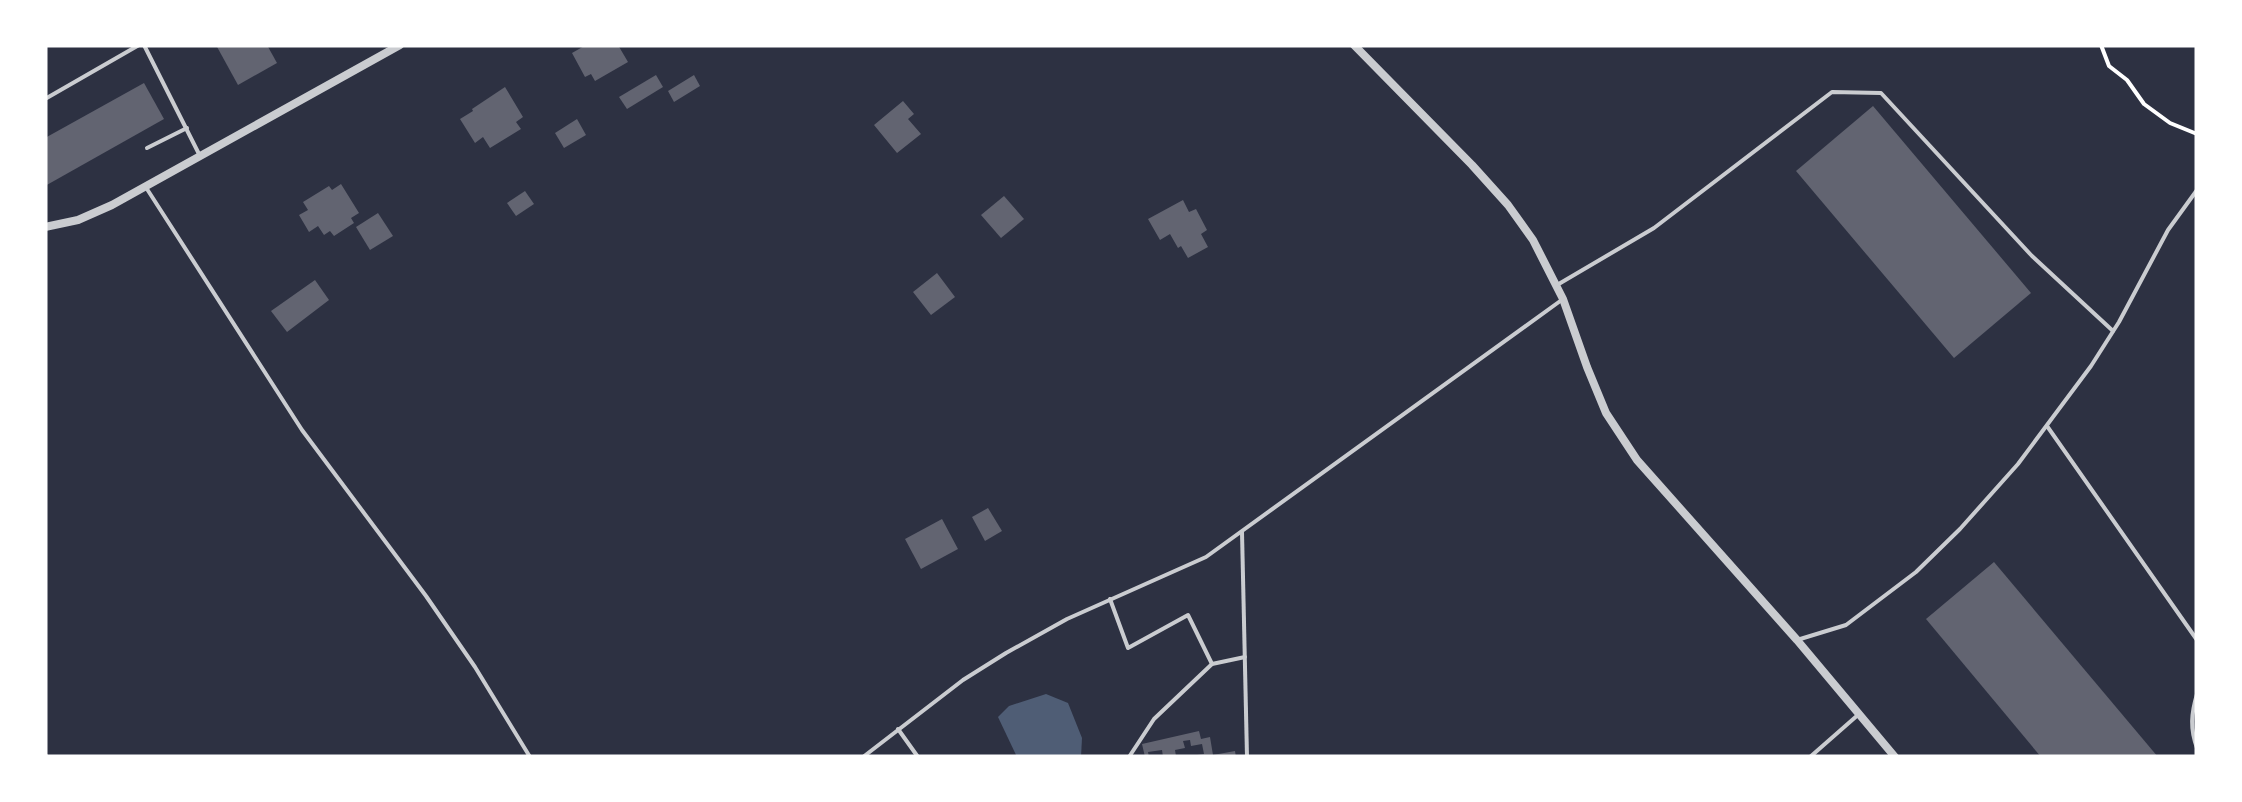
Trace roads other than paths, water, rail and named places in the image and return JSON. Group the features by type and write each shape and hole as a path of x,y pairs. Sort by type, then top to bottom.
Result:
{"street":[{"path":"45,227 78,220 145,186 400,45"},
{"path":"1354,45 1508,205 1533,240 1556,285 1606,413 1637,460 1895,757"}],"lane":[{"path":"45,98 142,45 200,156"},
{"path":"1556,285 1654,228 1832,92 1881,93 2032,256 2113,331"},
{"path":"147,148 187,128"},
{"path":"145,186 302,430 426,596 530,757"},
{"path":"1797,640 1846,625 1886,597 1960,529 2018,464 2091,366 2168,230 2197,190"},
{"path":"863,757 992,662 1067,619 1206,557 1563,299"},
{"path":"2047,426 2197,640"},
{"path":"1242,532 1247,757"},
{"path":"1110,599 1128,648 1188,615 1212,664"},
{"path":"1128,757 1154,719 1212,664 1245,657"},
{"path":"2197,694 2191,715 2197,748"},
{"path":"1810,757 1860,714"},
{"path":"898,729 918,757"}],"water":[{"path":"1046,694 1068,703 1082,738 1081,757 1017,757 998,717 1009,706"}]}
